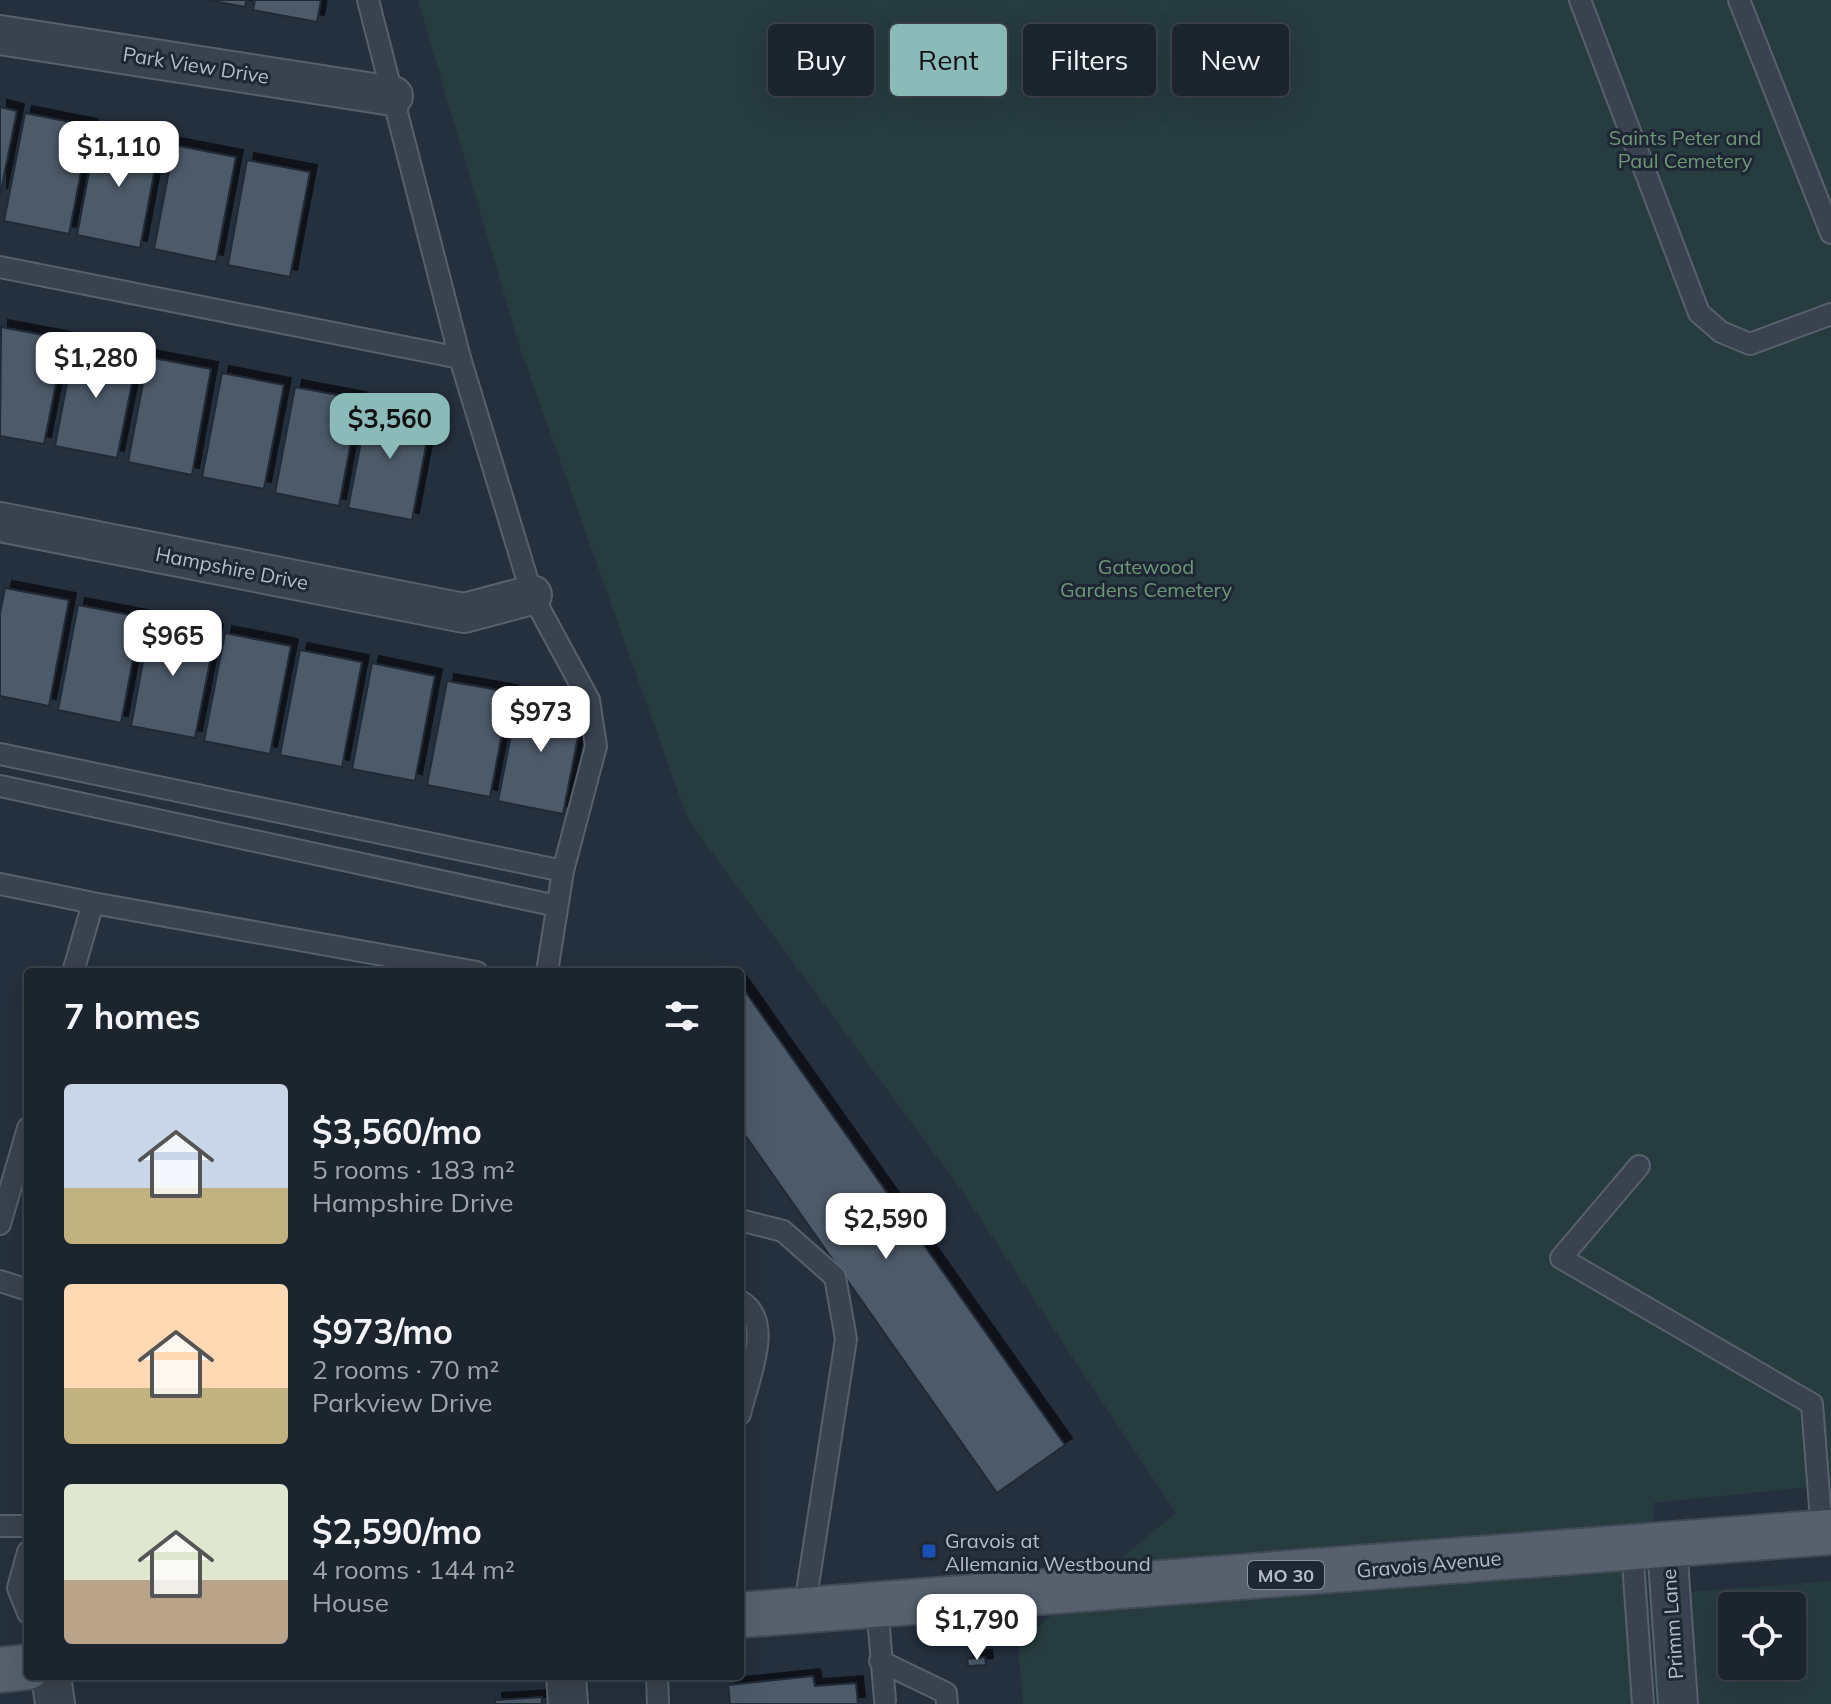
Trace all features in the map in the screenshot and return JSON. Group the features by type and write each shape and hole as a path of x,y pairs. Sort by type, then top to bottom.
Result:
{"main road":[{"name":"Gravois Avenue","path":"744,1615 1827,1533"}],"street":[{"name":"Park View Drive","path":"0,35 393,96"},
{"name":"Hampshire Drive","path":"0,522 464,613 532,595"},
{"name":"Primm Lane","path":"1649,1546 1678,1704"},
{"path":"18,1676 55,1704"},
{"path":"566,1680 568,1704"}],"lane":[{"path":"368,0 460,358 532,595 589,700 596,746 563,871 548,968"},
{"path":"1580,0 1699,313 1721,332 1750,344 1831,314"},
{"path":"1739,0 1831,233"},
{"path":"0,267 460,358"},
{"path":"0,754 563,871"},
{"path":"0,786 557,906"},
{"path":"0,884 455,968"},
{"path":"74,968 93,903"},
{"path":"0,1224 24,1142"},
{"path":"1639,1166 1561,1258 1812,1404 1827,1533"},
{"path":"744,1221 783,1231 835,1277 846,1339 804,1611"},
{"path":"0,1281 24,1289"},
{"path":"744,1303 750,1307 760,1328 744,1397"},
{"path":"0,1526 24,1526"},
{"path":"1643,1704 1649,1546"},
{"path":"24,1566 18,1588 24,1603"},
{"path":"877,1605 885,1700"},
{"path":"880,1661 946,1693 947,1704"},
{"path":"657,1680 658,1704"}],"green space":[{"name":"Gatewood Gardens Cemetery","path":"418,0 1831,0 1831,1485 1653,1503 1670,1704 1023,1704 1018,1643 1176,1513 962,1191 688,820 520,348"},
{"path":"1831,1581 1831,1704 1698,1704 1689,1592"}],"building":[{"path":"208,0 246,0 245,7"},
{"path":"255,0 321,0 317,22 253,10"},
{"path":"0,107 17,111 0,196"},
{"path":"25,113 90,126 69,234 4,221"},
{"path":"97,130 160,142 140,248 77,235"},
{"path":"174,145 236,157 216,262 154,249"},
{"path":"247,160 310,172 290,277 228,265"},
{"path":"1,327 65,339 44,444 0,436"},
{"path":"75,341 138,354 117,458 55,446"},
{"path":"148,357 211,369 192,475 128,462"},
{"path":"222,373 284,385 264,489 202,477"},
{"path":"295,387 359,399 339,506 275,493"},
{"path":"369,401 432,414 412,520 348,508"},
{"path":"5,588 69,600 49,706 0,696 0,613"},
{"path":"78,605 141,617 121,723 58,710"},
{"path":"151,619 216,631 195,738 131,726"},
{"path":"225,633 291,646 270,754 204,741"},
{"path":"300,650 362,662 342,767 280,755"},
{"path":"372,663 435,676 415,781 352,769"},
{"path":"447,681 510,692 490,797 427,785"},
{"path":"519,694 584,706 563,814 498,801"},
{"path":"744,990 1065,1445 997,1493 744,1134"},
{"path":"985,1657 986,1665 968,1666 967,1659"},
{"path":"813,1676 815,1686 856,1683 858,1704 730,1704 728,1685"},
{"path":"542,1697 542,1704 495,1704 495,1700"}],"place":[{"name":"Gravois at Allemania Westbound","path":"929,1551"}],"park label":[{"name":"Saints Peter and Paul Cemetery","path":"1685,148"}]}
